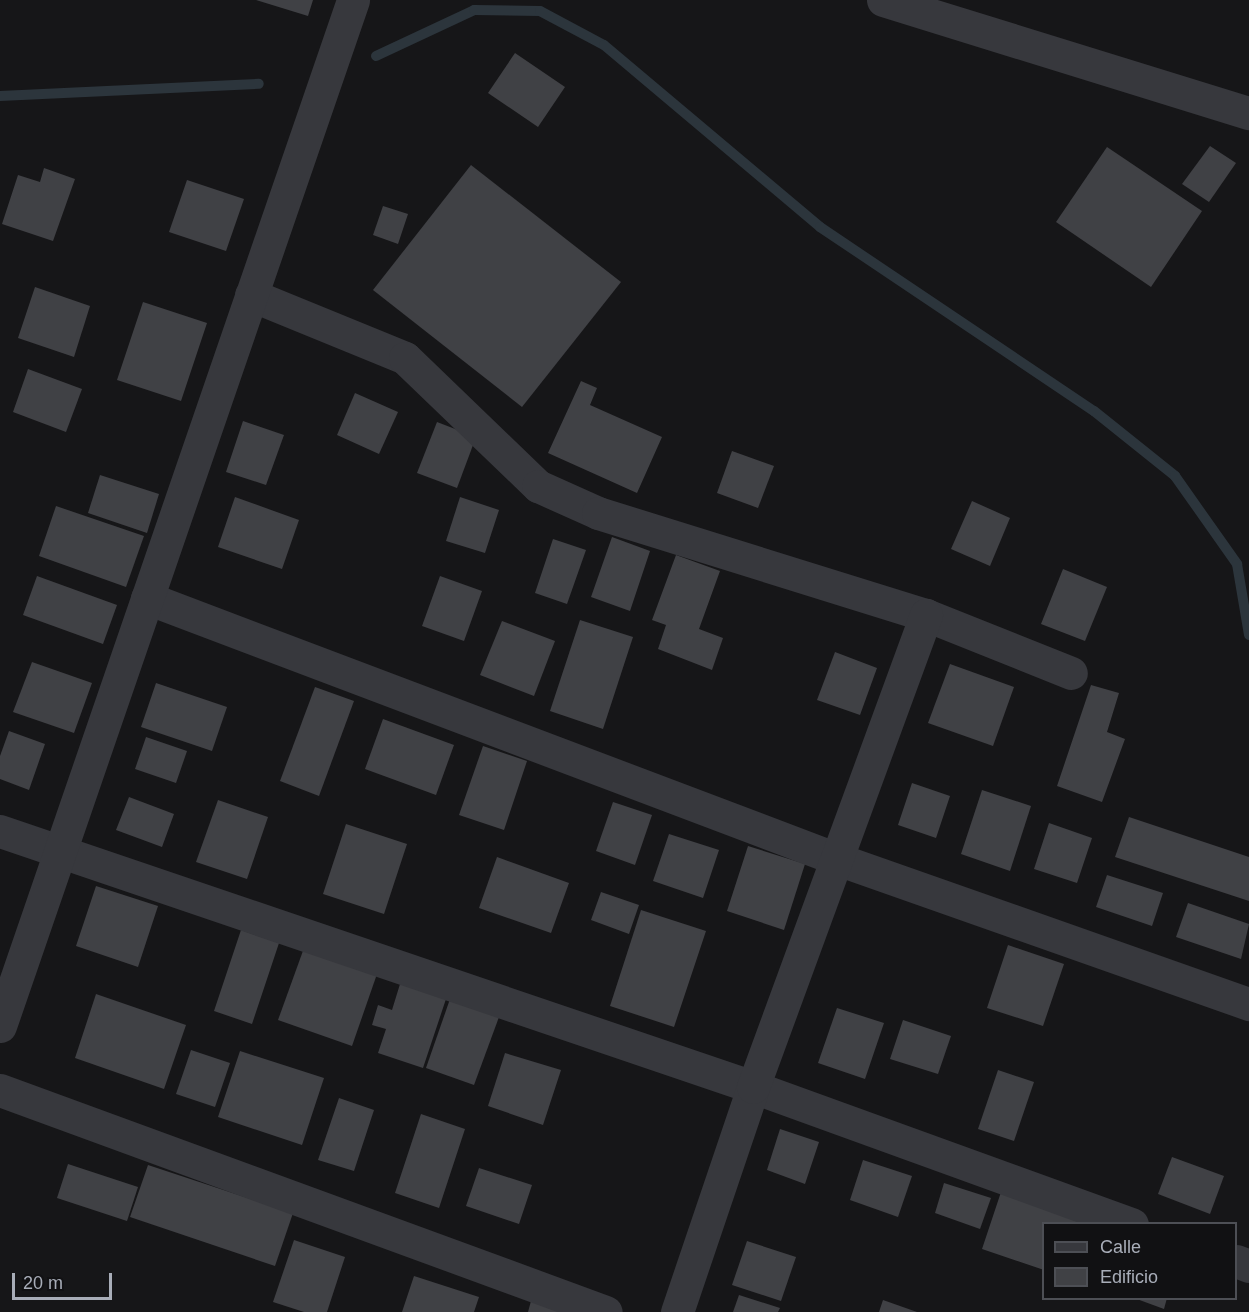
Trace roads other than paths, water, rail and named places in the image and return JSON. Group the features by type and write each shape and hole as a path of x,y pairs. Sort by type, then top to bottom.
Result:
{"street":[{"path":"0,1026 352,0"},
{"path":"883,0 1249,113"},
{"path":"251,295 405,358 537,486 598,513 926,615 1071,673"},
{"path":"147,598 837,859 1249,1004"},
{"path":"676,1312 753,1087 926,615"},
{"path":"0,831 753,1087 1126,1222"},
{"path":"0,1090 606,1312"}],"waterway":[{"path":"376,56 474,10 540,11 604,45 820,227 1094,411 1175,476 1237,564 1249,635"},
{"path":"0,96 259,84"}]}
